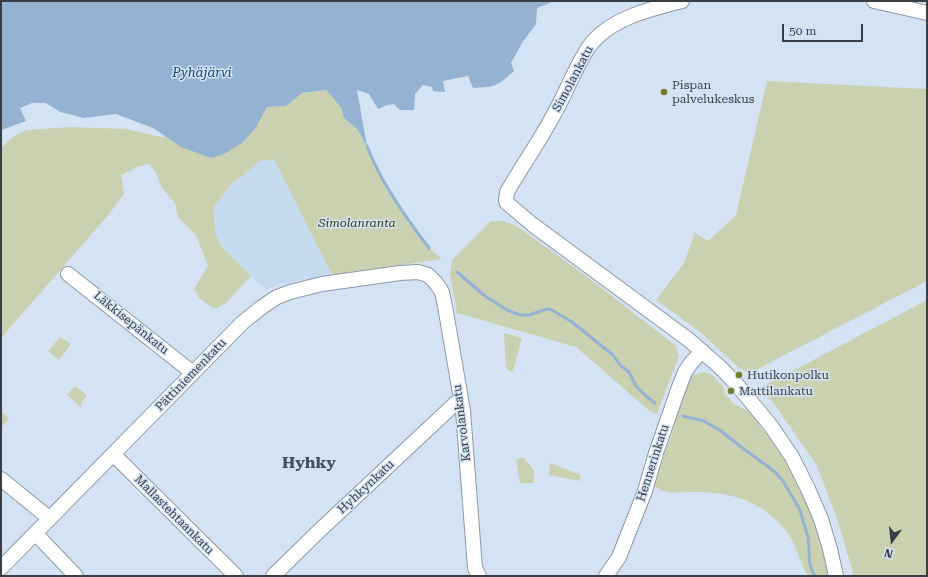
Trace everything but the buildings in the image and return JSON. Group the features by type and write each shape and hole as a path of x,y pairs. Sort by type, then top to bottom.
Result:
{"street":[{"name":"Simolankatu","path":"682,1 645,12 617,23 593,42 585,52 554,115 507,192 506,200 533,225 702,351"},
{"path":"874,1 927,13"},
{"name":"Pättiniemenkatu","path":"1,568 243,322 262,307 277,297 290,292 322,284 400,273 418,272 428,275"},
{"name":"Läkkisepänkatu","path":"68,274 193,373"},
{"name":"Karvolankatu","path":"428,275 436,282 442,292 463,411 475,568 479,576"},
{"path":"702,351 738,386 771,426 792,457 808,488 821,519 836,576"},
{"name":"Hennerinkatu","path":"606,576 619,556 645,491 656,453 685,372 702,351"},
{"name":"Hyhkynkatu","path":"273,576 460,399"},
{"name":"Mallastehtaankatu","path":"113,454 236,576"},
{"path":"1,479 49,518"},
{"path":"35,533 76,576"}],"shaded area":[{"path":"274,158 332,275 279,284 267,290 223,248 215,234 214,206 231,185 260,161"}],"green space":[{"path":"767,81 927,89 927,281 754,371 746,372 738,367 700,332 656,300 684,263 695,233 708,241 736,215"},
{"name":"Simolanranta","path":"326,90 341,107 344,118 357,129 367,146 373,162 411,225 429,248 442,259 332,275 274,159 260,161 231,185 214,206 215,234 223,248 251,276 226,303 214,309 199,298 194,289 208,266 196,235 178,217 175,203 162,188 155,171 149,164 140,166 121,175 124,194 110,213 1,338 1,148 13,137 26,130 70,127 127,129 168,138 181,147 267,107 286,106 302,93"},
{"path":"491,221 503,221 515,225 590,279 676,346 679,356 657,414 651,412 576,347 457,313 450,274 452,260"},
{"path":"927,300 927,576 854,576 837,518 816,464 774,404 760,388"},
{"path":"504,333 522,338 513,372 506,369"},
{"path":"60,337 71,344 59,360 48,351"},
{"path":"704,372 711,374 723,386 725,394 734,404 750,412 784,457 811,514 824,551 828,576 808,576 787,532 770,514 750,502 729,495 717,493 667,492 654,486 654,481 670,440 684,391 691,376"},
{"path":"75,386 87,395 82,402 81,407 67,395"},
{"path":"1,411 9,418 1,428"},
{"path":"523,457 534,470 534,483 520,483 516,460"},
{"path":"550,463 581,475 580,481 549,475"}],"water":[{"name":"Pyhäjärvi","path":"1,1 552,2 537,8 536,24 522,43 511,63 514,71 496,85 473,88 468,76 443,81 445,92 433,91 432,87 423,85 415,94 414,110 400,110 394,104 378,109 369,94 357,90 367,146 357,129 344,118 341,107 326,90 302,93 286,106 267,107 255,129 242,143 224,154 211,158 181,147 153,128 116,114 84,118 60,112 46,103 32,103 20,108 26,121 1,130"}],"waterway":[{"path":"367,146 386,186 429,248"},
{"path":"457,272 485,296 507,310 520,315 529,315 547,309 552,310 572,322 613,355 620,365 629,372 636,386 655,403"},
{"path":"683,416 704,421 721,431 776,473 783,481 800,510 808,537 810,565 816,576"}],"place":[{"name":"Pispan palvelukeskus","path":"664,92"},
{"name":"Hutikonpolku","path":"739,375"},
{"name":"Mattilankatu","path":"731,391"}],"district":[{"name":"Hyhky","path":"309,463"}]}
